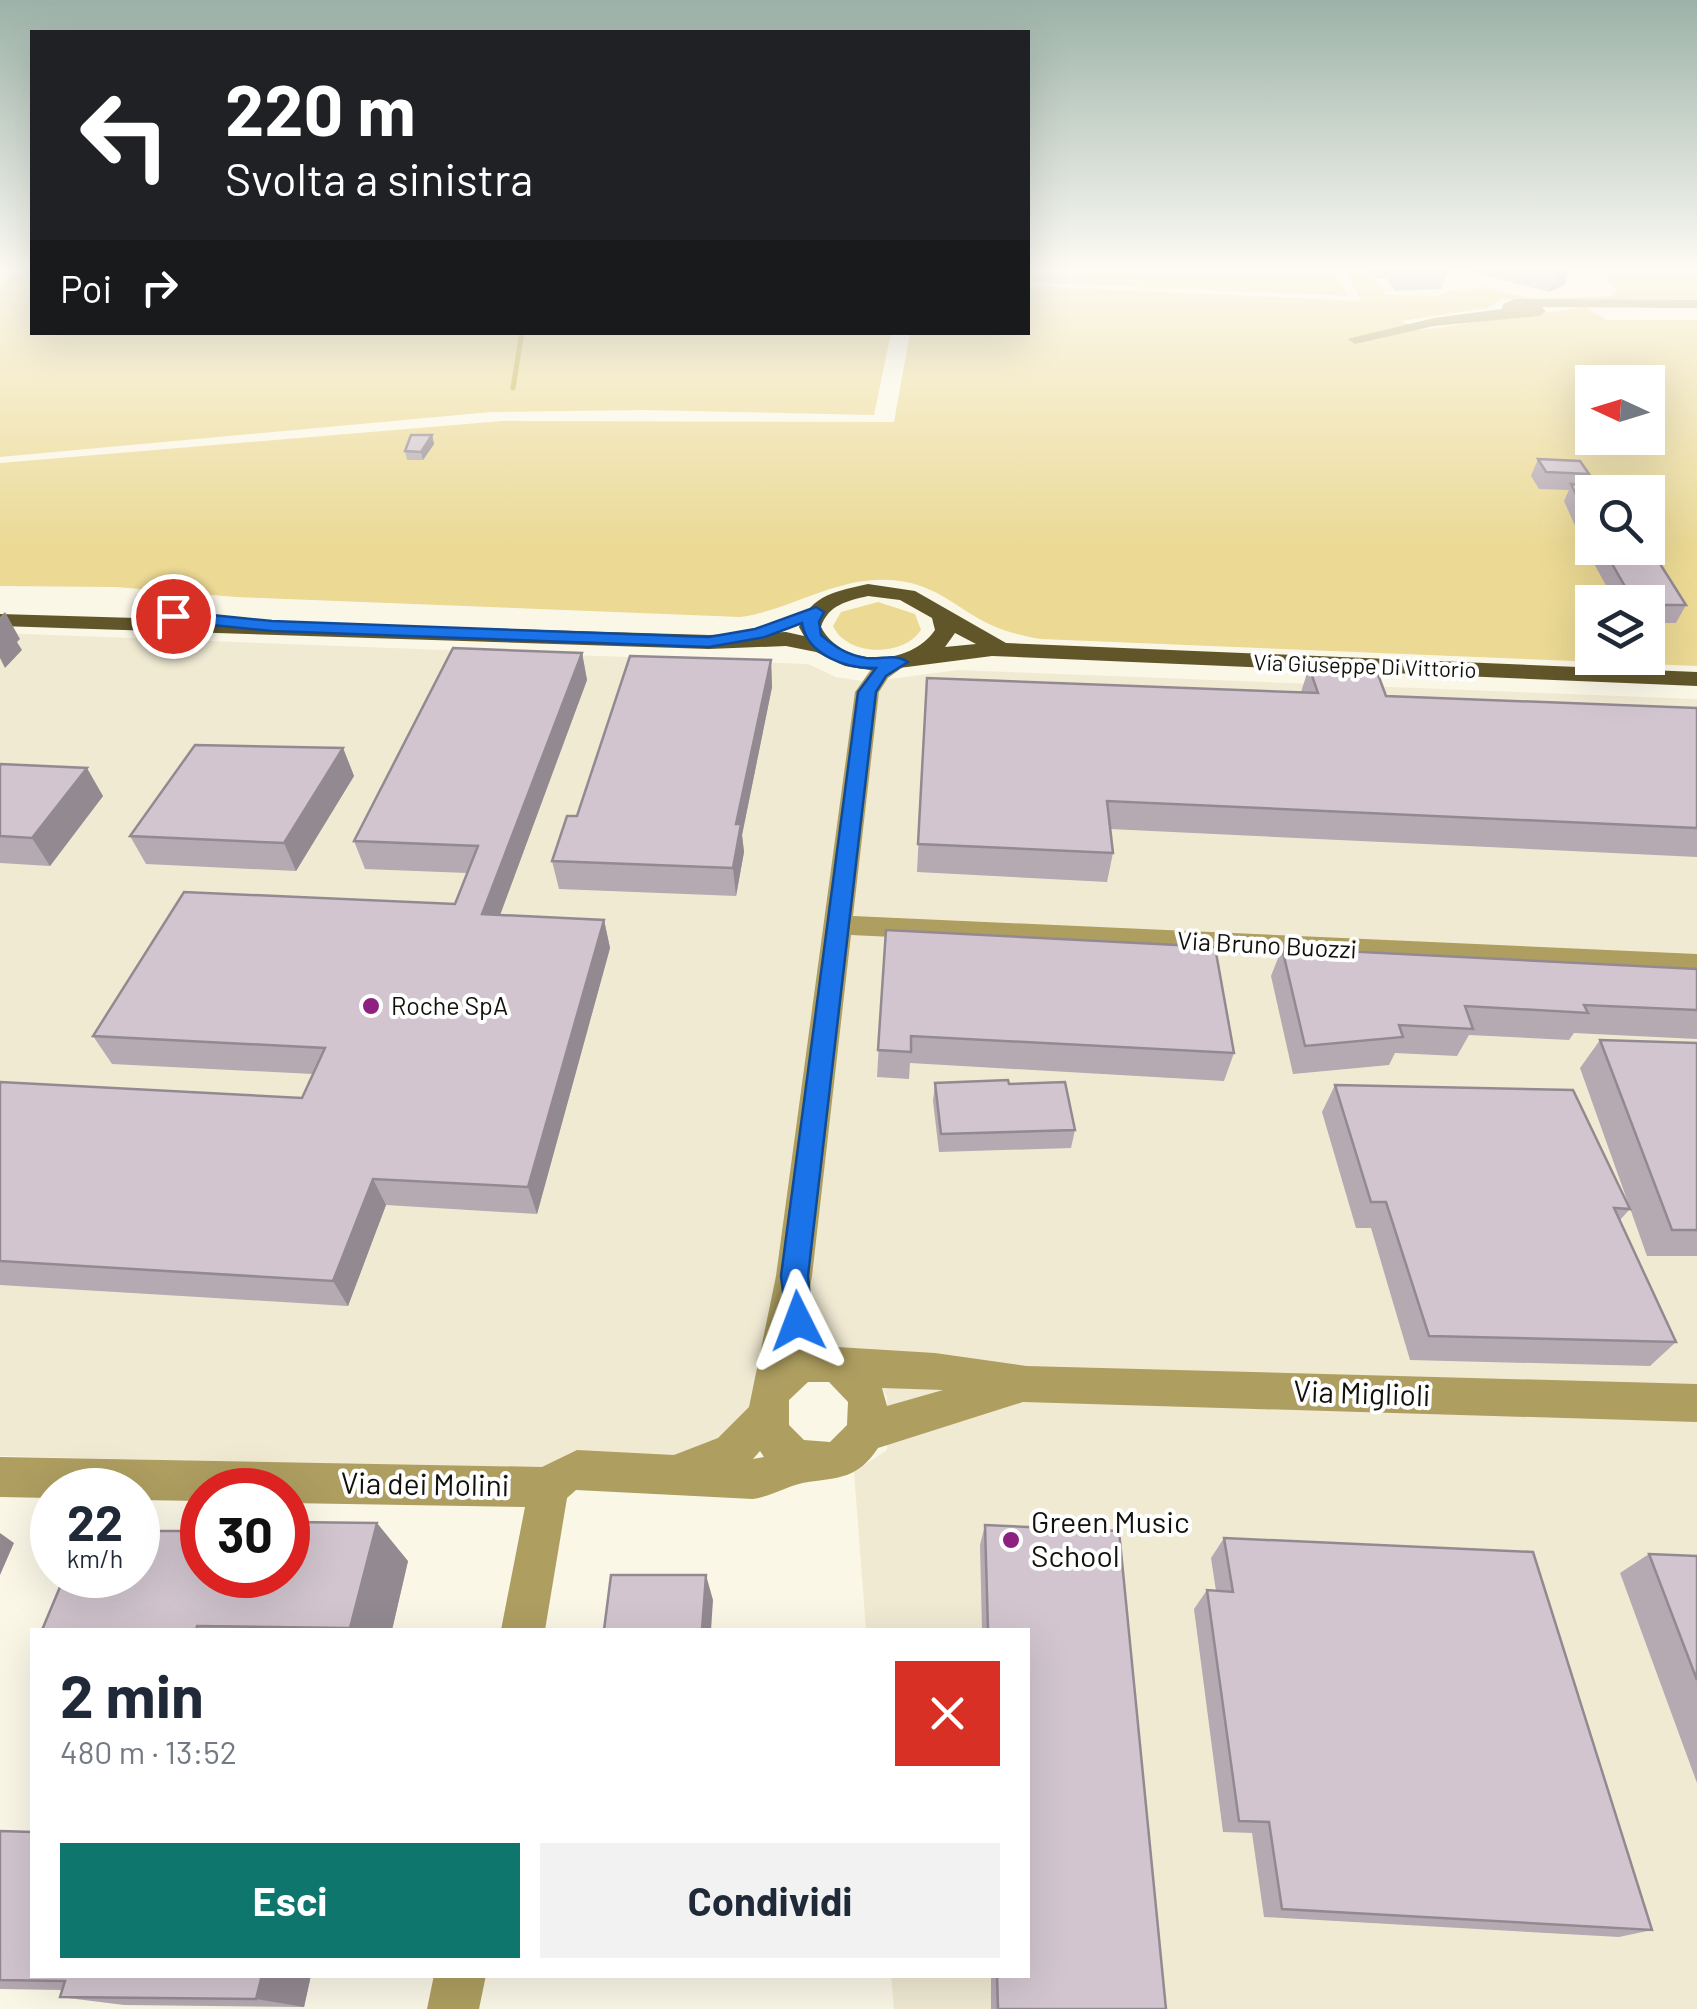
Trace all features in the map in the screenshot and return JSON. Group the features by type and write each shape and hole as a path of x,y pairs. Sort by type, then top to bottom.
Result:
{"main road":[{"name":"Via Giuseppe Di Vittorio","path":"816,612 838,597 877,590 914,596 970,634 1034,652"},
{"path":"0,606 272,626"},
{"path":"709,642 759,633 816,612"},
{"path":"816,612 810,627 820,646"},
{"path":"910,659 942,639 946,630 942,615"},
{"path":"0,620 709,642 786,639 820,646 848,660"},
{"name":"Via Giuseppe Di Vittorio","path":"848,660 910,659 966,649 1697,679"}],"street":[{"path":"867,692 880,672 910,659"},
{"path":"806,1462 784,1450 774,1438 771,1402 794,1276 867,692 861,672 848,660"},
{"name":"Via Bruno Buozzi","path":"838,925 1697,965"},
{"path":"523,1628 549,1487 562,1476 577,1470 754,1479 776,1476 806,1462 840,1458 857,1446 870,1418 865,1389 856,1378 831,1365 798,1321 794,1276"},
{"path":"676,1473 732,1452 793,1371 831,1365 937,1371 1026,1384"},
{"path":"866,1432 1026,1384"},
{"name":"Via Miglioli","path":"1026,1384 1697,1403"},
{"name":"Via dei Molini","path":"0,1477 549,1487"},
{"path":"453,2009 459,1978"}],"shaded area":[{"path":"0,361 885,361 874,415 643,410 491,412 0,457"},
{"path":"905,361 1697,361 1697,666 1665,665 1665,585 1575,585 1575,661 1041,639 995,627 918,585 883,580 841,586 740,617 236,597 116,587 0,586 0,463 503,421 894,422"},
{"path":"878,602 915,614 921,630 902,645 876,650 850,644 833,626 841,612"},
{"path":"0,633 808,664 836,677 868,682 958,670 1697,699 1697,2009 894,2009 891,1978 1030,1978 1030,1628 866,1628 854,1472 887,1450 887,1397 868,1362 832,1351 748,1439 676,1473 0,1456"}],"building":[{"path":"411,435 432,435 421,452 405,451"},
{"path":"1538,459 1580,461 1589,474 1546,472"},
{"path":"1613,565 1661,565 1686,605 1665,605 1665,585 1624,585"},
{"name":"Roche SpA","path":"453,648 582,653 482,914 604,920 528,1187 373,1179 333,1281 0,1261 0,1082 302,1098 325,1048 93,1036 184,892 455,904 478,846 354,841"},
{"path":"630,656 771,660 736,824 741,824 733,868 552,861 567,816 577,816"},
{"path":"1309,667 1376,669 1386,696 1697,708 1697,828 1107,801 1113,853 918,844 927,678 1318,693"},
{"path":"195,745 343,748 284,843 130,836"},
{"path":"0,764 87,768 32,838 0,836"},
{"path":"886,930 1215,947 1234,1053 911,1036 911,1052 878,1050"},
{"path":"1282,948 1697,969 1697,1010 1584,1005 1588,1013 1465,1006 1473,1029 1399,1025 1403,1037 1305,1046"},
{"path":"1600,1040 1697,1043 1697,1230 1672,1230"},
{"path":"1008,1080 1009,1084 1065,1082 1075,1130 941,1134 935,1083"},
{"path":"1335,1085 1573,1090 1630,1209 1614,1208 1676,1342 1429,1336 1386,1202 1371,1202"},
{"path":"310,1522 377,1523 350,1628 43,1628 55,1598 160,1598 160,1531 180,1531 180,1598 310,1598"},
{"path":"985,1525 1119,1531 1166,2009 998,2009 997,1978 1030,1978 1030,1628 988,1628"},
{"path":"1224,1538 1533,1552 1652,1930 1282,1909 1269,1822 1239,1821 1207,1590 1233,1592"},
{"path":"1649,1554 1697,1556 1697,1680"},
{"path":"611,1575 706,1575 702,1628 604,1628"},
{"path":"0,1831 30,1832 30,1978 261,1978 256,1999 60,1997 65,1981 0,1980"}],"waterway":[{"path":"513,388 517,361"}],"place":[{"name":"Roche SpA","path":"371,1006"},
{"name":"Green Music School","path":"1011,1540"}],"route":[{"path":"173,616 272,626 709,642 759,633 816,612 810,622 812,636 833,654 867,663 899,662 880,672 867,692 794,1276 798,1321"}]}
